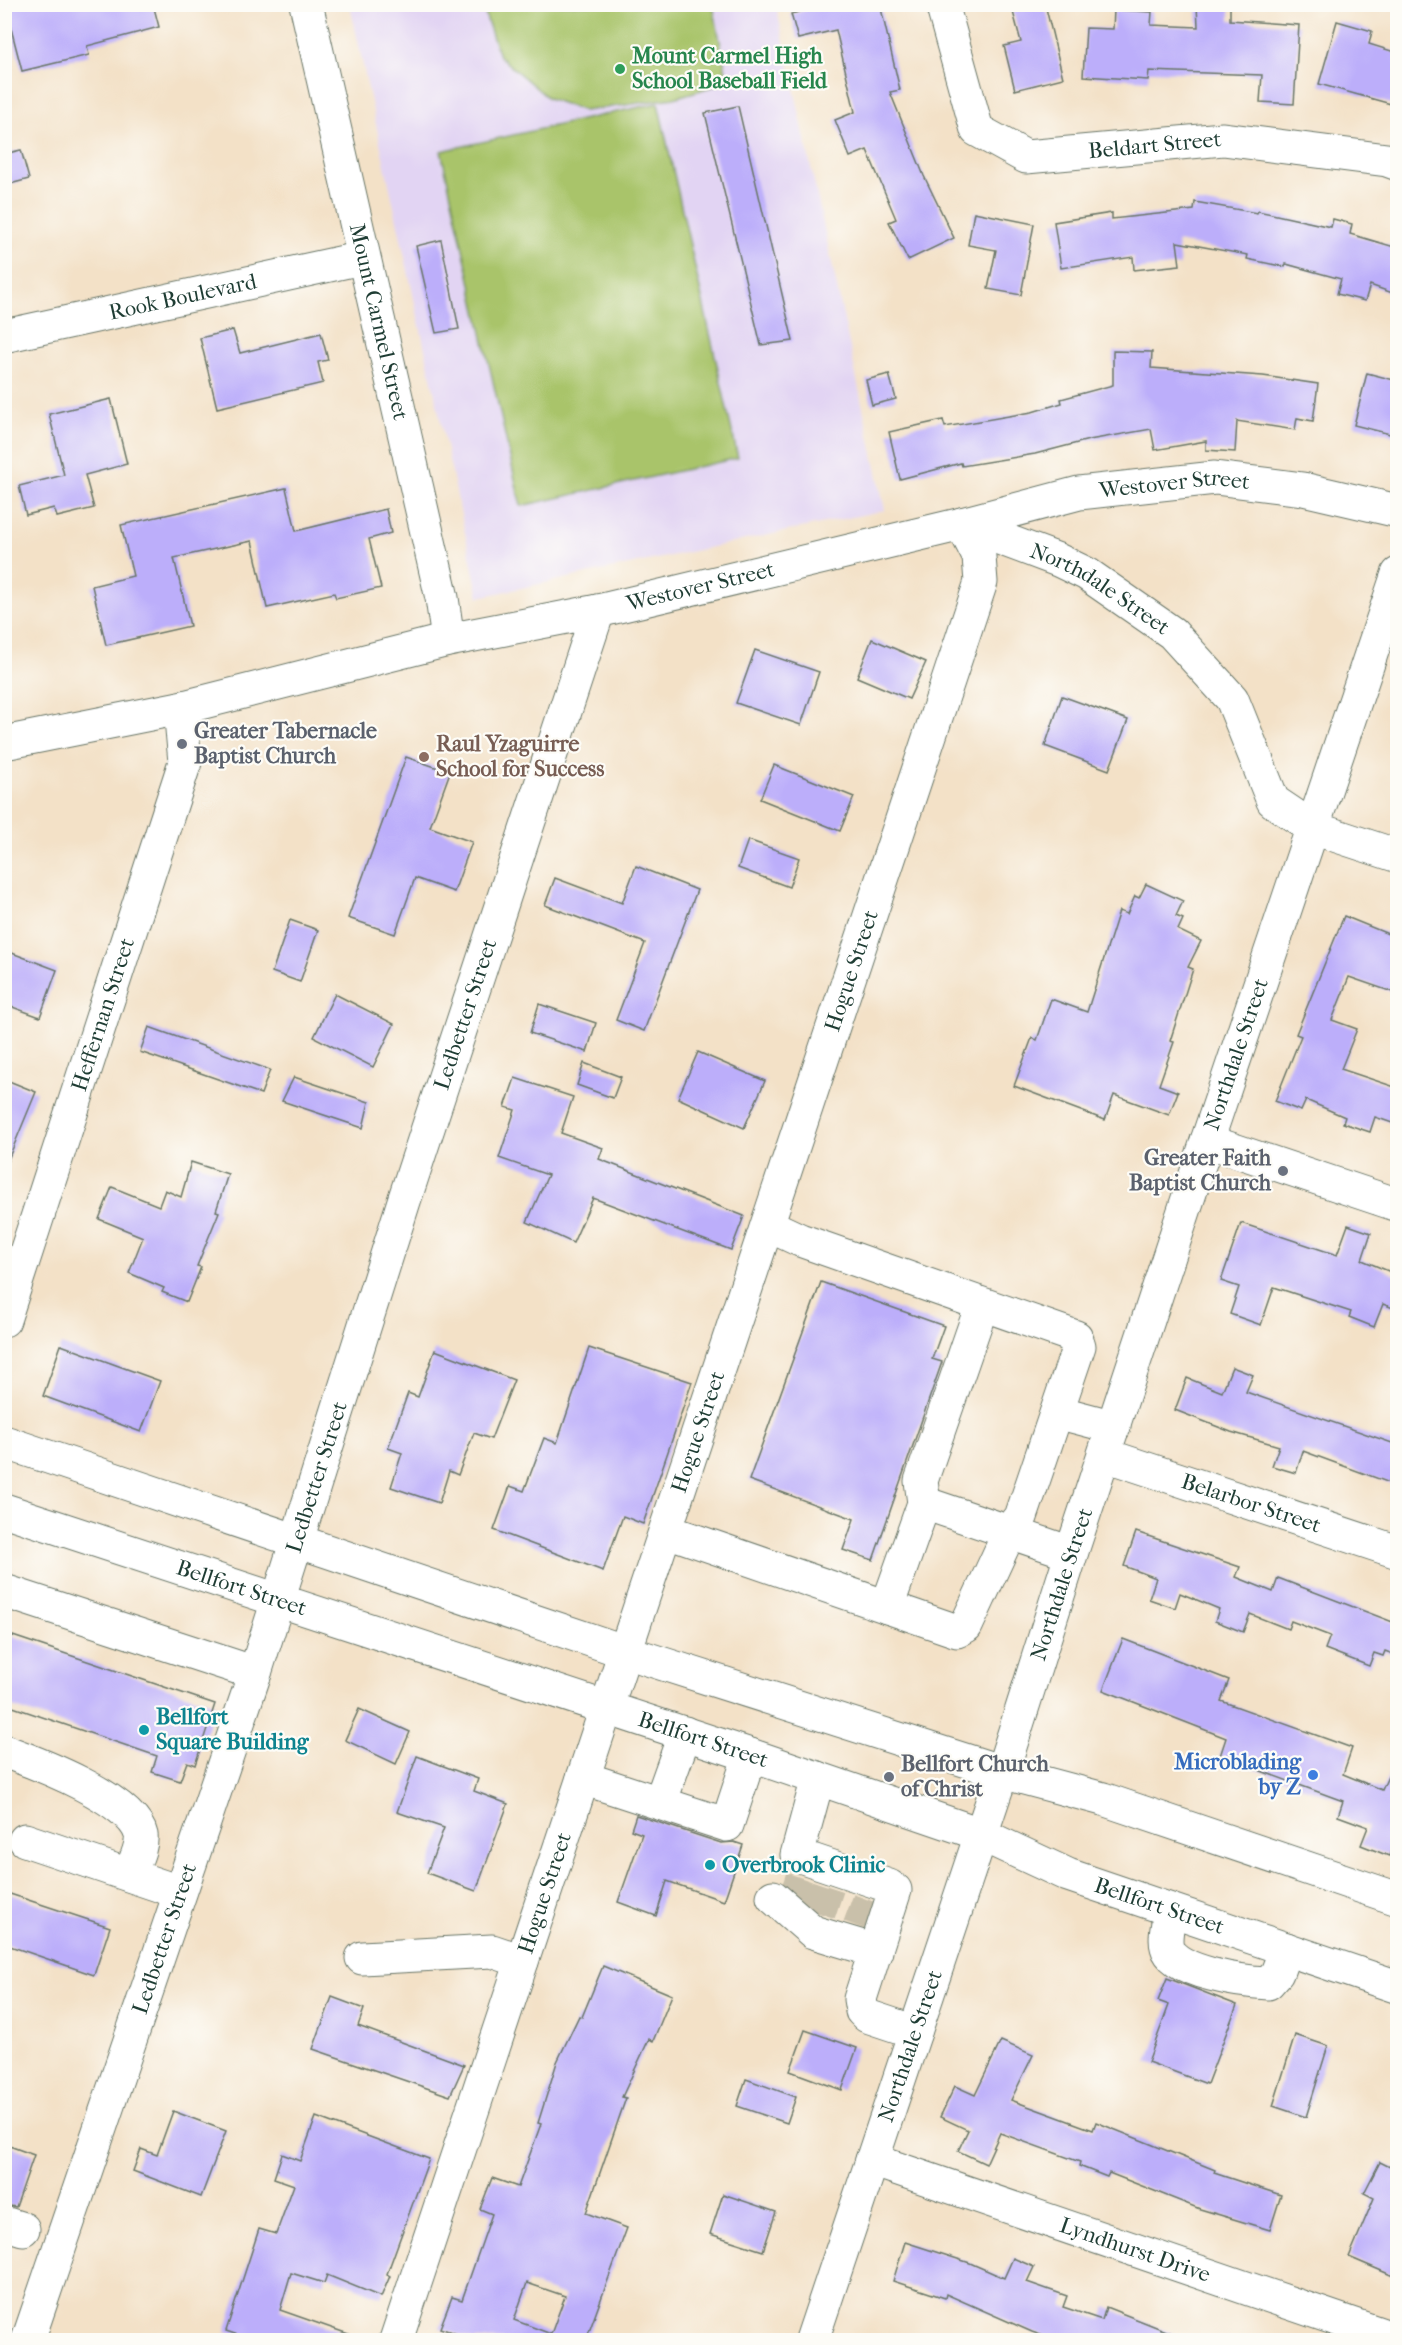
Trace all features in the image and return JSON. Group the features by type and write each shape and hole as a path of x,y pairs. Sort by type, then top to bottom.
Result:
{"street":[{"name":"Mount Carmel Street","path":"306,4 362,258 442,598 448,640"},
{"name":"Beldart Street","path":"942,4 977,130 1026,157 1223,139 1386,160 1398,164"},
{"name":"Rook Boulevard","path":"4,336 362,258"},
{"name":"Westover Street","path":"4,743 180,708 448,640 598,611 962,524 1079,492 1215,478 1303,489 1398,511"},
{"name":"Northdale Street","path":"962,524 1058,560 1087,574 1172,633 1232,699 1273,801 1313,828"},
{"name":"Hogue Street","path":"396,2340 667,1532 981,582 979,557 962,524"},
{"name":"Northdale Street","path":"812,2340 1002,1772 1071,1553 1110,1441 1207,1141 1398,574"},
{"name":"Ledbetter Street","path":"28,2340 255,1672 404,1201 598,611"},
{"name":"Heffernan Street","path":"4,1320 185,762 180,708"},
{"path":"1313,828 1398,856"},
{"path":"1207,1141 1398,1205"},
{"path":"667,1532 957,1631 966,1626 1010,1531 1021,1517 1079,1346 1076,1337 800,1240 768,1225"},
{"path":"887,1607 924,1503 921,1481 982,1305"},
{"name":"Belarbor Street","path":"1057,1412 1110,1441 1398,1552"},
{"path":"4,1442 626,1652 1002,1772 1103,1799 1398,1899"},
{"path":"924,1503 1071,1553"},
{"name":"Bellfort Street","path":"4,1510 278,1601 608,1706 980,1834 1068,1875 1398,1987"},
{"path":"4,1591 255,1672"},
{"path":"660,1803 685,1733"},
{"path":"4,1751 49,1768 86,1786 129,1817 138,1827 142,1838 130,1875"},
{"path":"583,1778 727,1825 750,1755"},
{"path":"818,1778 797,1854 826,1903 860,1999 862,2011 867,2016 915,2032"},
{"path":"25,1839 179,1892"},
{"path":"1170,1910 1167,1947 1174,1959 1201,1971 1242,1982 1268,1983 1277,1973 1286,1949"},
{"path":"362,1958 492,1951 522,1961"},
{"name":"Lyndhurst Drive","path":"872,2160 1398,2340"}],"shaded area":[{"path":"350,5 776,5 885,510 479,597"}],"green space":[{"name":"Mount Carmel High School Baseball Field","path":"482,5 713,5 728,82 674,98 584,111 548,98 499,56"},
{"path":"658,103 738,458 521,506 441,151"}],"building":[{"path":"24,4 153,4 159,27 87,46 89,55 22,71 6,9"},
{"path":"829,4 880,4 900,90 890,92 924,176 954,238 908,260 889,222 896,219 867,150 850,157 835,120 855,112 836,30 798,39 791,14"},
{"path":"1026,4 1045,4 1063,78 1015,90 1004,46 1021,42 1012,8"},
{"path":"1197,4 1230,4 1230,20 1299,25 1294,104 1260,102 1262,75 1149,71 1148,80 1083,76 1086,28 1113,29 1114,10 1152,12 1151,25 1198,27"},
{"path":"1337,21 1372,31 1369,44 1398,53 1398,106 1319,84"},
{"path":"738,106 793,341 761,345 705,113"},
{"path":"21,150 29,179 10,184 4,154"},
{"path":"1195,202 1257,213 1258,211 1331,227 1333,219 1352,224 1350,234 1398,248 1398,295 1370,285 1365,301 1337,294 1341,279 1286,264 1285,267 1247,259 1248,255 1177,242 1180,265 1134,270 1133,257 1061,268 1054,222 1112,213 1112,219 1194,210"},
{"path":"974,212 1034,224 1021,295 988,289 996,250 968,245"},
{"path":"441,240 459,329 436,333 416,246"},
{"path":"233,330 240,353 321,333 328,360 318,362 323,383 217,408 200,338"},
{"path":"1113,351 1152,352 1151,368 1263,376 1318,384 1313,421 1297,418 1295,430 1237,421 1235,452 1206,450 1206,441 1155,450 1151,429 1089,440 1035,454 962,466 961,463 900,479 889,432 943,420 945,427 1032,412 1062,403 1061,399 1113,385"},
{"path":"1367,373 1398,381 1398,436 1354,425"},
{"path":"889,374 896,399 872,405 866,380"},
{"path":"111,399 127,464 85,475 94,508 57,517 54,508 26,515 19,486 64,475 49,414"},
{"path":"286,488 296,531 386,509 391,533 369,539 381,588 336,598 334,593 267,608 252,541 174,558 190,626 106,645 92,586 133,576 121,525"},
{"path":"872,639 926,662 909,699 857,677"},
{"path":"755,650 819,672 801,725 736,703"},
{"path":"1062,696 1128,720 1109,770 1045,746"},
{"path":"406,757 450,772 430,827 472,842 454,892 415,878 395,934 348,918"},
{"path":"774,765 854,797 840,831 760,799"},
{"path":"748,840 799,858 789,887 738,868"},
{"path":"636,866 697,890 644,1031 616,1020 645,943 545,905 555,878 622,903"},
{"path":"1146,884 1183,901 1176,916 1183,919 1178,930 1201,941 1188,967 1193,969 1170,1041 1174,1042 1159,1085 1178,1092 1169,1115 1114,1095 1105,1120 1014,1086 1032,1038 1037,1040 1051,999 1087,1012 1119,911 1127,914 1135,896 1139,898"},
{"path":"1344,916 1398,938 1398,994 1349,977 1332,1020 1357,1029 1341,1069 1398,1088 1398,1125 1375,1117 1370,1132 1343,1123 1345,1117 1306,1100 1301,1111 1275,1101 1301,1036 1296,1034"},
{"path":"290,920 318,930 300,982 272,972"},
{"path":"4,950 57,970 40,1017 4,1004"},
{"path":"335,994 394,1024 373,1067 314,1037"},
{"path":"539,1004 596,1023 587,1052 530,1033"},
{"path":"149,1027 270,1070 261,1094 140,1052"},
{"path":"698,1052 765,1081 744,1128 678,1098"},
{"path":"584,1063 621,1077 613,1098 577,1085"},
{"path":"294,1077 369,1102 363,1128 282,1101"},
{"path":"515,1078 573,1097 561,1133 603,1148 599,1159 744,1216 731,1250 593,1198 573,1243 527,1222 548,1175 499,1158 515,1110 505,1107"},
{"path":"4,1079 36,1092 5,1167 4,1167"},
{"path":"191,1162 228,1174 216,1211 219,1212 197,1266 201,1267 187,1302 162,1292 164,1288 129,1273 143,1237 99,1219 112,1187 159,1206 165,1190 181,1197"},
{"path":"1241,1223 1337,1255 1348,1225 1371,1233 1362,1260 1398,1275 1398,1310 1383,1304 1374,1327 1349,1317 1351,1312 1274,1287 1261,1325 1230,1314 1239,1287 1221,1281"},
{"path":"821,1282 944,1326 932,1359 942,1362 873,1560 843,1550 854,1519 749,1480"},
{"path":"61,1345 160,1381 141,1432 43,1396"},
{"path":"589,1348 692,1382 643,1524 623,1516 603,1571 494,1530 510,1486 524,1491 544,1438 557,1443"},
{"path":"435,1350 514,1380 491,1439 474,1433 458,1475 449,1471 439,1503 391,1487 402,1453 388,1448 408,1393 418,1397"},
{"path":"1232,1367 1253,1375 1246,1392 1398,1445 1398,1486 1303,1451 1296,1473 1272,1466 1279,1446 1231,1432 1175,1410 1187,1378 1222,1392"},
{"path":"1136,1532 1240,1567 1236,1577 1273,1592 1278,1578 1398,1624 1398,1656 1385,1651 1383,1656 1374,1653 1369,1666 1325,1649 1330,1636 1291,1621 1288,1629 1250,1614 1243,1632 1215,1621 1219,1609 1180,1593 1175,1608 1149,1599 1156,1578 1124,1566"},
{"name":"Bellfort Square Building","path":"4,1633 215,1704 195,1765 187,1762 180,1781 152,1772 157,1756 4,1704"},
{"path":"1123,1639 1229,1680 1221,1701 1352,1748 1343,1774 1382,1790 1398,1754 1398,1835 1389,1856 1361,1845 1368,1827 1338,1816 1343,1801 1220,1756 1226,1738 1103,1690"},
{"path":"359,1709 410,1732 396,1764 345,1740"},
{"path":"417,1756 478,1779 474,1791 508,1804 476,1891 427,1873 444,1828 397,1812"},
{"path":"636,1815 721,1843 734,1842 743,1845 724,1901 667,1881 656,1916 618,1902 642,1834 631,1830"},
{"path":"4,1892 110,1927 94,1975 4,1944"},
{"path":"603,1966 672,1995 653,2041 649,2039 622,2097 626,2098 586,2213 627,2228 586,2340 474,2340 440,2328 452,2297 462,2300 492,2214 480,2209 492,2178 518,2187 541,2124 538,2123 557,2062 579,2016 582,2017","holes":["527,2283 565,2296 551,2334 514,2320"]},
{"path":"1167,1978 1237,2005 1207,2084 1148,2062 1169,2005 1158,2001"},
{"path":"332,1997 364,2009 358,2026 464,2065 450,2096 313,2049"},
{"path":"805,2030 857,2048 842,2090 790,2071"},
{"path":"1295,2035 1328,2046 1306,2117 1273,2106"},
{"path":"1001,2041 1033,2055 1011,2100 1093,2130 1096,2122 1215,2170 1214,2173 1281,2195 1270,2230 1200,2209 1109,2173 1107,2177 1079,2166 1080,2162 1000,2133 986,2164 958,2151 968,2130 940,2117 955,2086 975,2095"},
{"path":"746,2079 796,2097 787,2123 737,2106"},
{"path":"173,2111 226,2131 201,2197 133,2171 141,2149 157,2155"},
{"path":"316,2117 429,2159 387,2274 390,2276 381,2297 327,2275 324,2283 291,2273 280,2310 357,2337 356,2340 253,2340 226,2331 259,2229 276,2234 294,2185 274,2178 282,2154 300,2161"},
{"path":"4,2144 34,2155 16,2207 4,2205"},
{"path":"1380,2162 1398,2171 1398,2278 1349,2257 1374,2198 1364,2193"},
{"path":"723,2194 776,2212 763,2251 710,2234"},
{"path":"905,2242 970,2263 1004,2278 1013,2258 1034,2267 1027,2282 1067,2296 1063,2307 1102,2320 1106,2307 1189,2340 1055,2340 946,2294 945,2298 893,2281"}],"tunnel":[{"path":"793,1904 802,1878"},
{"path":"819,1913 828,1886"},
{"path":"859,1927 869,1900"}],"place":[{"name":"Mount Carmel High School Baseball Field","path":"620,69"},
{"name":"Greater Tabernacle Baptist Church","path":"182,744"},
{"name":"Raul Yzaguirre School for Success","path":"424,757"},
{"name":"Greater Faith Baptist Church","path":"1283,1171"},
{"name":"Bellfort Square Building","path":"144,1730"},
{"name":"Microblading by Z","path":"1313,1775"},
{"name":"Bellfort Church of Christ","path":"889,1777"},
{"name":"Overbrook Clinic","path":"710,1865"}]}
